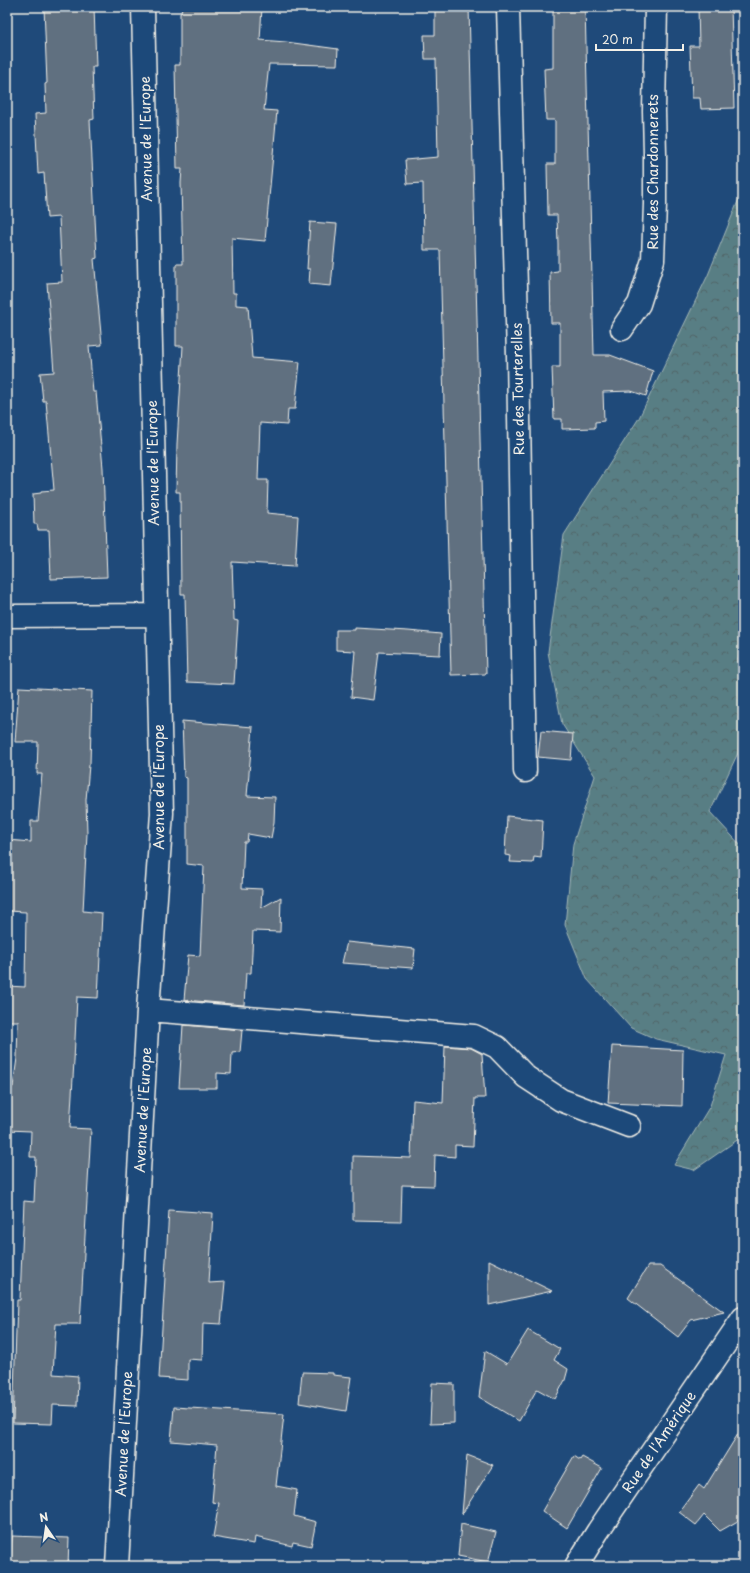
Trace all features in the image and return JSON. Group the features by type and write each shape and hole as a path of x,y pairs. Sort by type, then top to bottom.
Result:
{"street":[{"name":"Avenue de l'Europe","path":"117,1566 148,1010 162,813 143,7"},
{"name":"Rue des Tourterelles","path":"508,7 518,364 525,771"},
{"name":"Rue des Chardonnerets","path":"622,329 639,304 653,260 655,204 654,111 656,7"},
{"path":"7,616 157,615"},
{"path":"148,1010 474,1036 497,1047 526,1077 561,1100 629,1126"},
{"name":"Rue de l'Amérique","path":"576,1566 598,1531 743,1318"}],"green space":[{"path":"743,189 743,643 737,663 743,678 743,709 738,753 710,812 743,848 743,981 740,986 743,1014 743,1136 694,1170 674,1165 710,1106 726,1055 656,1039 631,1028 587,979 565,925 573,844 595,776 562,724 548,652 564,535 639,418 708,275"}],"building":[{"path":"44,7 94,7 96,67 92,67 94,119 90,120 97,258 94,259 102,345 89,346 93,392 96,392 103,468 107,577 51,579 49,530 38,530 37,524 34,524 33,494 41,493 41,491 54,490 46,401 43,401 40,373 54,372 47,283 62,282 59,217 47,218 44,173 38,174 35,114 46,113 45,84 47,83"},
{"path":"182,7 262,7 260,40 338,49 337,65 269,64 264,110 277,111 265,241 232,238 233,293 236,293 236,305 248,306 252,358 300,362 295,409 288,409 287,425 260,423 258,480 268,480 267,513 298,516 295,566 232,562 234,620 238,621 234,684 187,682 185,594 181,594 180,492 176,492 177,444 183,346 176,346 176,264 183,264 182,169 177,169 175,65 180,65 180,13"},
{"path":"435,7 469,7 486,674 451,675 440,250 424,250 423,183 407,184 405,160 438,157 436,59 425,59 424,35 435,35"},
{"path":"553,7 585,7 594,355 610,355 653,371 646,396 631,391 603,392 604,421 595,422 595,428 562,429 562,419 554,419 552,367 560,367 560,323 551,323 550,272 558,271 558,244 557,215 548,215 547,164 555,164 555,120 546,120 544,69 553,68"},
{"path":"698,7 731,7 734,108 701,109 700,98 692,98 690,46 699,46"},
{"path":"310,222 337,224 331,286 309,284 310,269 307,269"},
{"path":"355,628 441,634 440,655 379,652 373,700 351,697 355,651 336,650 336,630 355,630"},
{"path":"19,687 92,691 90,764 86,800 87,833 83,911 102,913 98,998 77,997 70,1128 91,1129 80,1324 56,1324 53,1374 78,1376 77,1406 53,1405 52,1424 13,1423 17,1300 20,1300 24,1201 34,1202 36,1157 30,1157 31,1131 7,1130 7,1087 13,1087 17,1058 18,1021 7,1021 7,986 25,987 26,912 7,911 7,840 31,842 31,821 38,821 42,774 37,774 38,742 15,742"},
{"path":"182,721 253,727 247,796 275,797 274,822 271,838 248,834 247,842 244,842 242,888 262,889 261,908 281,897 280,932 253,931 251,973 246,973 244,1005 184,1000 188,955 200,956 204,866 187,864 187,778 184,777"},
{"path":"541,731 573,734 571,760 538,757"},
{"path":"507,816 543,820 541,858 534,857 533,863 510,862 511,856 505,855"},
{"path":"347,942 415,949 413,968 342,963"},
{"path":"183,1025 242,1030 240,1052 232,1053 231,1074 217,1073 217,1088 179,1088"},
{"path":"445,1046 471,1048 482,1054 485,1098 475,1098 473,1146 455,1145 455,1157 435,1155 434,1186 402,1185 401,1221 353,1220 353,1156 411,1158 413,1100 443,1103"},
{"path":"612,1046 683,1050 682,1106 608,1103"},
{"path":"169,1210 213,1213 209,1283 225,1282 221,1324 203,1323 202,1360 188,1359 188,1380 159,1378"},
{"path":"489,1260 552,1291 489,1305"},
{"path":"648,1266 660,1266 724,1312 691,1320 678,1337 628,1298"},
{"path":"528,1330 560,1349 554,1360 568,1369 565,1380 555,1399 537,1389 519,1421 479,1397 485,1351 507,1364"},
{"path":"302,1372 333,1373 333,1375 351,1377 346,1411 299,1403"},
{"path":"432,1383 454,1384 454,1423 430,1424"},
{"path":"174,1407 284,1414 276,1486 297,1490 294,1516 316,1522 311,1546 293,1542 292,1546 255,1537 254,1544 213,1537 219,1503 212,1502 217,1445 171,1441"},
{"path":"743,1426 743,1518 720,1531 704,1515 696,1525 679,1512 699,1485 704,1489"},
{"path":"467,1455 493,1465 462,1514"},
{"path":"574,1456 580,1460 582,1457 602,1468 567,1528 542,1511"},
{"path":"461,1524 496,1532 488,1562 458,1556"},
{"path":"12,1536 69,1538 68,1566 10,1566"}]}
